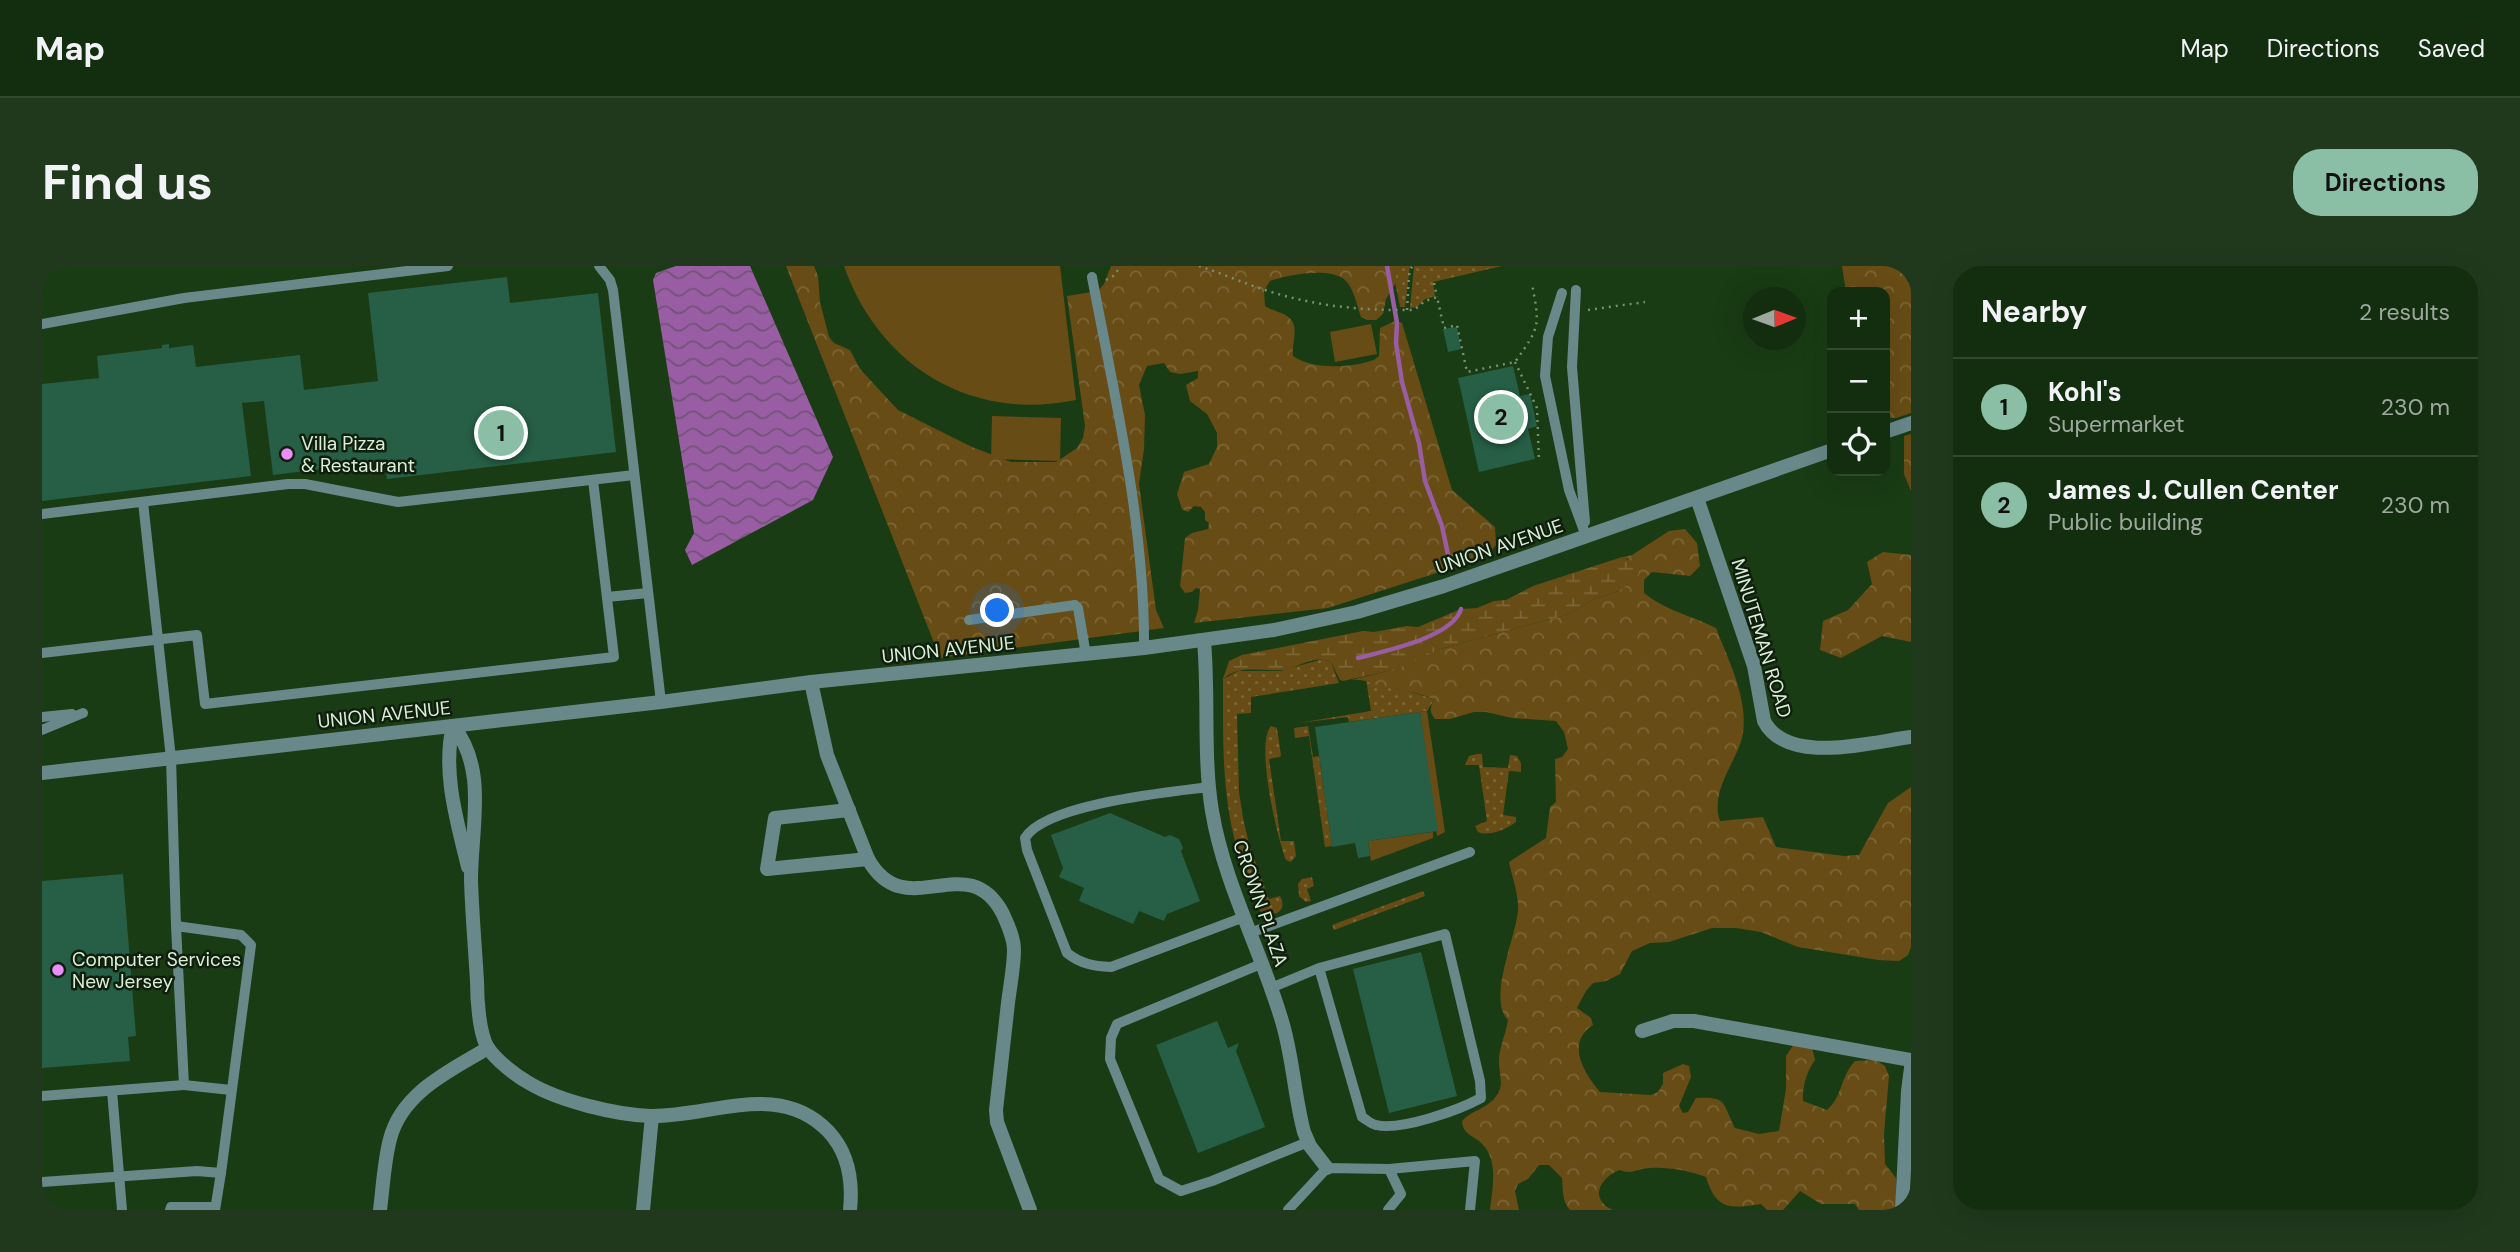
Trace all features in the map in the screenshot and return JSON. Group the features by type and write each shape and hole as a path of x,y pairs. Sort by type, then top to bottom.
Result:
{"street":[{"path":"1890,430 1911,423"},
{"name":"UNION AVENUE","path":"42,773 661,702 811,682 1144,648 1274,630 1357,612 1444,586 1827,452"},
{"name":"MINUTEMAN ROAD","path":"1697,498 1754,666 1764,722 1768,729 1786,743 1811,748 1911,737"},
{"name":"CROWN PLAZA","path":"1204,641 1208,678 1209,787 1216,833 1281,1018 1299,1114 1308,1142 1327,1168"},
{"path":"811,682 827,755 876,873 898,887 911,889 974,885 995,900 1006,922 1014,950 996,1110 997,1122 1030,1210"},
{"path":"453,726 448,753 455,812 471,878"},
{"path":"453,726 463,737 471,757 476,815 471,878 478,1004 488,1048 528,1083 606,1110 652,1116 758,1103 800,1110 821,1124 839,1145 851,1179 850,1210"},
{"path":"849,810 775,818 767,869 868,859"},
{"path":"1642,1031 1673,1021 1694,1021 1911,1060"},
{"path":"380,1210 390,1139 409,1102 423,1089 488,1048"},
{"path":"1902,1210 1911,1068"},
{"path":"643,1210 652,1116"}],"lane":[{"path":"42,324 184,298 448,266"},
{"path":"599,266 610,280 613,290 661,702"},
{"path":"1092,277 1123,444 1143,579 1144,648"},
{"path":"1576,290 1572,367 1586,537"},
{"path":"1562,293 1548,337 1545,376 1569,490 1586,537"},
{"path":"42,514 296,484 398,502 634,475"},
{"path":"42,653 197,635 205,705 614,657 593,480"},
{"path":"143,502 171,758 184,1085"},
{"path":"607,597 648,593"},
{"path":"969,620 1075,605 1078,608 1086,654"},
{"path":"42,717 83,713 42,730"},
{"path":"1209,787 1126,797 1051,818 1030,830 1025,838 1027,850 1067,953 1078,962 1091,966 1111,967 1244,916"},
{"path":"1250,933 1470,852"},
{"path":"170,1210 171,1207 215,1209 251,944 242,935 176,926"},
{"path":"1270,988 1319,968 1445,934 1480,1081 1481,1098 1460,1109 1391,1126 1374,1125 1362,1117 1319,968"},
{"path":"1261,964 1117,1024 1111,1038 1110,1059 1159,1179 1181,1191 1308,1142"},
{"path":"42,1096 184,1085 231,1090"},
{"path":"112,1091 122,1210"},
{"path":"1288,1210 1327,1168 1389,1169 1475,1161 1470,1210"},
{"path":"1388,1210 1401,1194 1389,1169"},
{"path":"42,1182 197,1171 220,1173"}],"path":[{"path":"1115,275 1120,266"},
{"path":"1199,266 1264,290 1356,310 1416,310 1425,301 1437,298"},
{"path":"1406,310 1412,266"},
{"path":"1434,283 1444,328 1457,325 1467,372 1515,362 1534,336 1538,318 1532,284"},
{"path":"1581,312 1645,302"},
{"path":"1515,362 1537,408 1538,462"}],"green space":[{"path":"786,266 814,266 829,337 834,343 850,350 860,369 898,410 972,447 1011,462 1056,462 1077,448 1083,438 1085,426 1067,296 1098,291 1111,266 1394,266 1397,281 1386,299 1383,314 1376,320 1361,317 1349,284 1339,276 1330,274 1298,274 1270,281 1264,291 1265,306 1285,315 1294,324 1293,356 1321,366 1354,365 1374,360 1379,356 1380,328 1395,321 1402,323 1452,490 1495,527 1496,545 1486,557 1328,608 1194,623 1200,589 1185,593 1180,586 1185,538 1192,533 1208,529 1209,523 1205,520 1205,512 1201,507 1194,506 1188,512 1182,509 1177,494 1184,472 1209,464 1217,447 1217,433 1207,414 1190,401 1186,385 1198,378 1198,371 1180,374 1170,372 1164,363 1147,366 1139,385 1145,415 1139,484 1156,610 1164,628 940,658"},
{"path":"844,266 1060,266 1076,400 1037,405 1000,402 966,394 934,379 905,358 880,332 860,301"},
{"path":"1392,266 1410,266 1405,307 1400,307"},
{"path":"1414,266 1502,266 1433,282 1435,296 1425,299 1417,307 1410,308"},
{"path":"1842,266 1911,266 1911,413 1890,418 1890,287 1845,287"},
{"path":"1371,324 1377,354 1335,362 1330,332"},
{"path":"992,416 1061,418 1060,461 991,459"},
{"path":"1911,434 1911,491 1904,474 1904,436"},
{"path":"1685,529 1697,543 1700,566 1690,576 1652,572 1644,580 1644,593 1670,608 1716,628 1736,679 1743,706 1743,733 1721,786 1718,798 1720,821 1763,817 1776,847 1844,856 1859,855 1888,803 1911,787 1911,947 1908,955 1899,961 1878,960 1798,947 1761,932 1736,928 1712,928 1669,942 1650,943 1632,951 1620,974 1606,981 1593,983 1586,991 1577,1008 1591,1018 1593,1025 1580,1040 1580,1058 1588,1076 1600,1092 1651,1095 1658,1092 1663,1084 1663,1073 1683,1064 1689,1066 1691,1077 1679,1106 1683,1113 1688,1112 1696,1098 1714,1098 1723,1103 1735,1128 1759,1134 1779,1131 1786,1089 1786,1056 1794,1044 1812,1048 1815,1060 1806,1079 1803,1101 1827,1110 1836,1099 1855,1061 1876,1060 1885,1066 1889,1076 1884,1134 1885,1164 1896,1178 1896,1210 1859,1210 1855,1204 1821,1204 1800,1191 1783,1210 1767,1210 1761,1204 1741,1207 1726,1205 1714,1196 1706,1177 1679,1170 1646,1168 1629,1172 1619,1170 1606,1178 1599,1189 1599,1195 1613,1210 1570,1210 1564,1199 1562,1178 1549,1165 1539,1165 1528,1179 1518,1184 1515,1191 1519,1210 1490,1210 1493,1176 1491,1159 1483,1145 1467,1133 1463,1126 1462,1121 1493,1100 1500,1087 1499,1059 1508,1020 1502,1010 1501,983 1518,910 1509,862 1546,838 1550,807 1556,802 1555,759 1562,757 1568,749 1564,732 1556,721 1512,718 1486,712 1435,719 1431,710 1434,700 1428,697 1351,680 1388,671 1440,649 1566,615 1594,599 1619,591 1628,559 1619,558 1632,555 1669,531"},
{"path":"1883,552 1911,555 1911,642 1882,636 1841,658 1820,650 1823,621 1848,610 1872,584 1867,562"},
{"path":"1619,558 1632,562 1639,573 1635,580 1619,591 1594,599 1566,615 1440,649 1388,671 1343,681 1331,662 1319,659 1283,670 1237,672 1223,679 1229,661 1242,655 1363,631 1418,627 1461,609 1477,608 1494,601 1506,600 1533,586"},
{"path":"1323,659 1331,662 1339,683 1251,697 1251,713 1237,714 1239,792 1249,844 1269,899 1280,896 1282,903 1279,911 1268,915 1260,911 1255,904 1240,859 1228,808 1223,679 1238,671 1280,671"},
{"path":"1366,679 1434,700 1427,711 1349,722 1348,717 1298,723 1371,711"},
{"path":"1427,711 1445,832 1437,836 1420,712"},
{"path":"1271,726 1277,728 1281,755 1269,759 1281,841 1294,841 1296,856 1291,862 1286,860 1282,848 1269,791 1265,751"},
{"path":"1308,726 1313,757 1319,756 1332,846 1325,847 1309,736 1295,738 1294,728"},
{"path":"1482,754 1483,767 1508,768 1510,755 1517,756 1521,763 1521,772 1509,771 1503,815 1516,817 1516,822 1492,833 1478,832 1475,826 1487,821 1479,765 1465,765 1469,756"},
{"path":"1433,832 1433,838 1371,861 1368,841"},
{"path":"1312,877 1314,886 1307,889 1311,901 1306,902 1299,896 1298,884 1302,879"},
{"path":"1423,891 1425,896 1334,930 1332,925"}],"water":[{"path":"676,266 750,266 833,457 813,500 692,565 685,550 694,533 653,280 656,273"}],"building":[{"path":"507,277 510,303 598,293 616,452 387,479 385,461 273,475 264,401 242,403 251,476 42,501 42,384 99,378 97,356 162,348 162,345 169,344 169,348 193,345 196,367 300,355 304,390 378,381 368,293"},
{"path":"1457,327 1461,349 1448,352 1443,329"},
{"path":"1513,366 1520,396 1530,394 1537,426 1528,429 1535,459 1479,472 1458,378"},
{"path":"1420,712 1438,831 1368,841 1370,856 1358,858 1355,843 1332,847 1315,727"},
{"path":"1110,813 1165,837 1170,835 1179,839 1200,901 1167,914 1164,921 1139,911 1133,924 1079,901 1084,888 1059,877 1063,868 1051,835"},
{"path":"123,874 136,1036 128,1037 130,1061 42,1068 42,881"},
{"path":"1421,952 1457,1096 1389,1113 1353,969"},
{"path":"1217,1021 1228,1048 1239,1043 1236,1051 1265,1127 1198,1153 1156,1045"}],"waterway":[{"path":"1387,266 1397,323 1396,343 1402,382 1419,443 1425,481 1442,526 1450,564"},
{"path":"1358,658 1432,635 1455,619 1461,609"}],"place":[{"name":"James J. Cullen Center","path":"1501,417"},
{"name":"Kohl's","path":"501,433"},
{"name":"Villa Pizza & Restaurant","path":"287,454"},
{"name":"Computer Services New Jersey","path":"58,970"}]}
